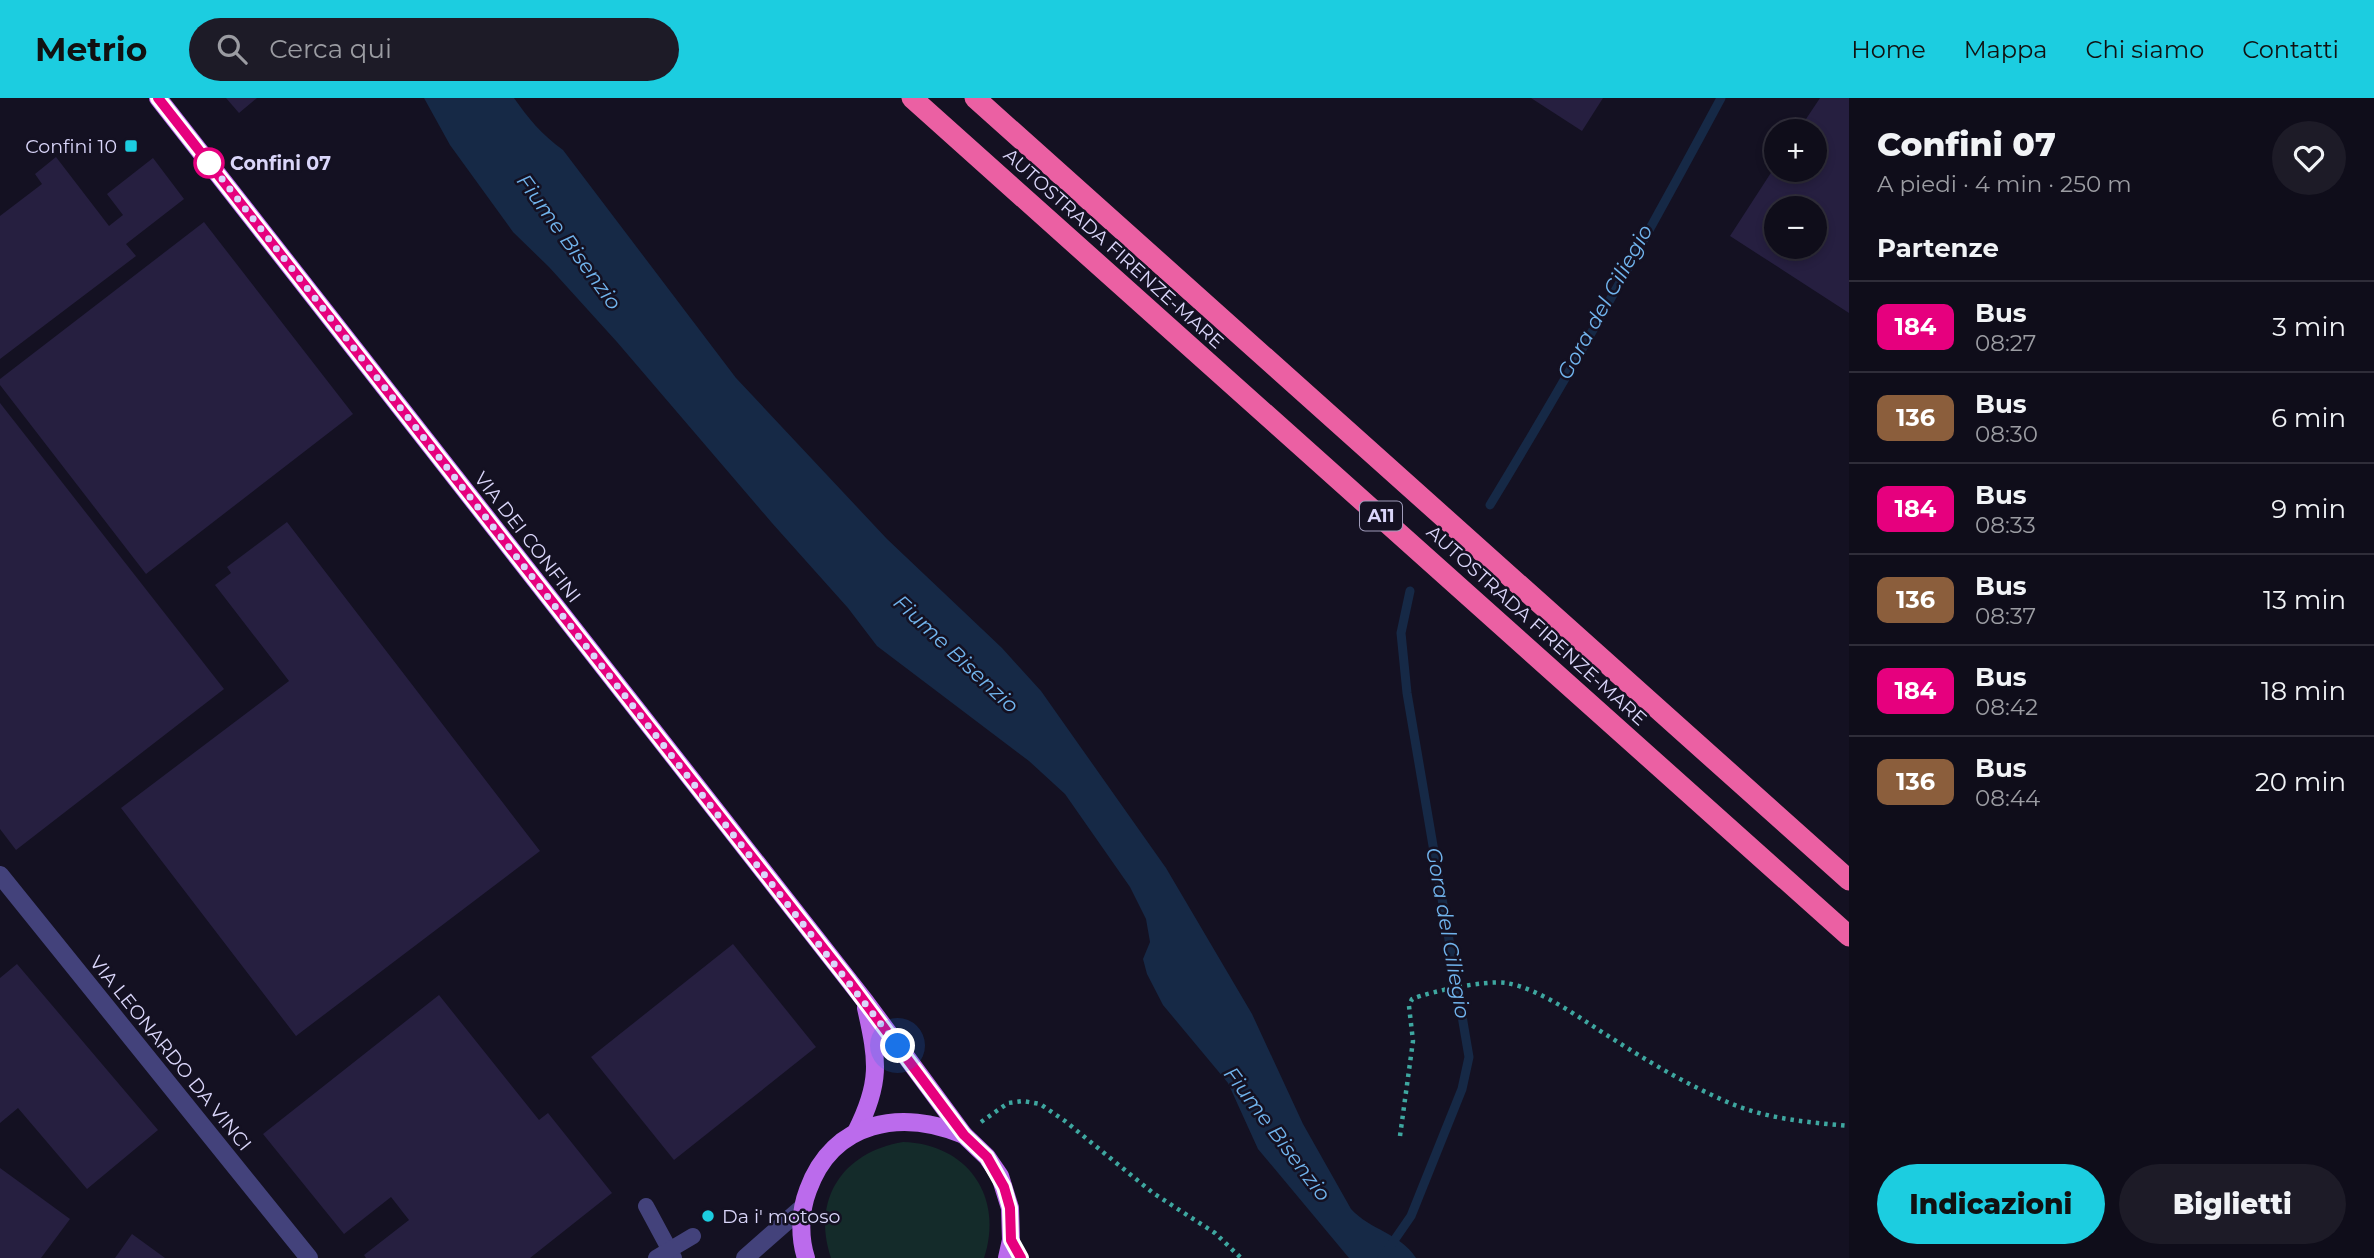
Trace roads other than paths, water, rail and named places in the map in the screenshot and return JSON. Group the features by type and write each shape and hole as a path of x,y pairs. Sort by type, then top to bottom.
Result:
{"highway":[{"name":"AUTOSTRADA FIRENZE-MARE","path":"912,98 1849,936"},
{"name":"AUTOSTRADA FIRENZE-MARE","path":"975,98 1849,880"}],"main road":[{"name":"VIA DEI CONFINI","path":"158,98 865,1001 964,1135 987,1157 1000,1176 1010,1208 1009,1249 1021,1258"},
{"name":"VIA DEI CONFINI","path":"856,1132 867,1110 876,1074 876,1056 865,1001"},
{"name":"VIA DEI CONFINI","path":"806,1258 802,1231 803,1207 810,1183 820,1165 841,1142 856,1132 879,1125 920,1122 942,1126 964,1135"}],"street":[{"name":"VIA LEONARDO DA VINCI","path":"0,875 309,1258"},
{"path":"746,1258 803,1207"}],"lane":[{"path":"646,1206 667,1255 693,1236"}],"water":[{"name":"Fiume Bisenzio","path":"424,98 514,98 536,126 563,150 736,378 887,539 1002,648 1041,691 1166,868 1252,1014 1303,1124 1351,1209 1402,1243 1416,1258 1349,1258 1258,1149 1228,1083 1163,1005 1147,974 1143,959 1150,942 1146,919 1130,887 1065,794 1029,761 877,646 848,608 617,342 549,267 513,232 450,145"}],"waterway":[{"name":"Gora del Ciliegio","path":"1490,505 1608,303 1721,98"},
{"name":"Gora del Ciliegio","path":"1382,1258 1411,1216 1462,1089 1469,1057 1407,693 1401,633 1410,591"}],"place":[{"name":"Confini 10","path":"131,146"},
{"name":"Confini 07","path":"209,163"},
{"name":"Da i' motoso","path":"708,1216"}]}
